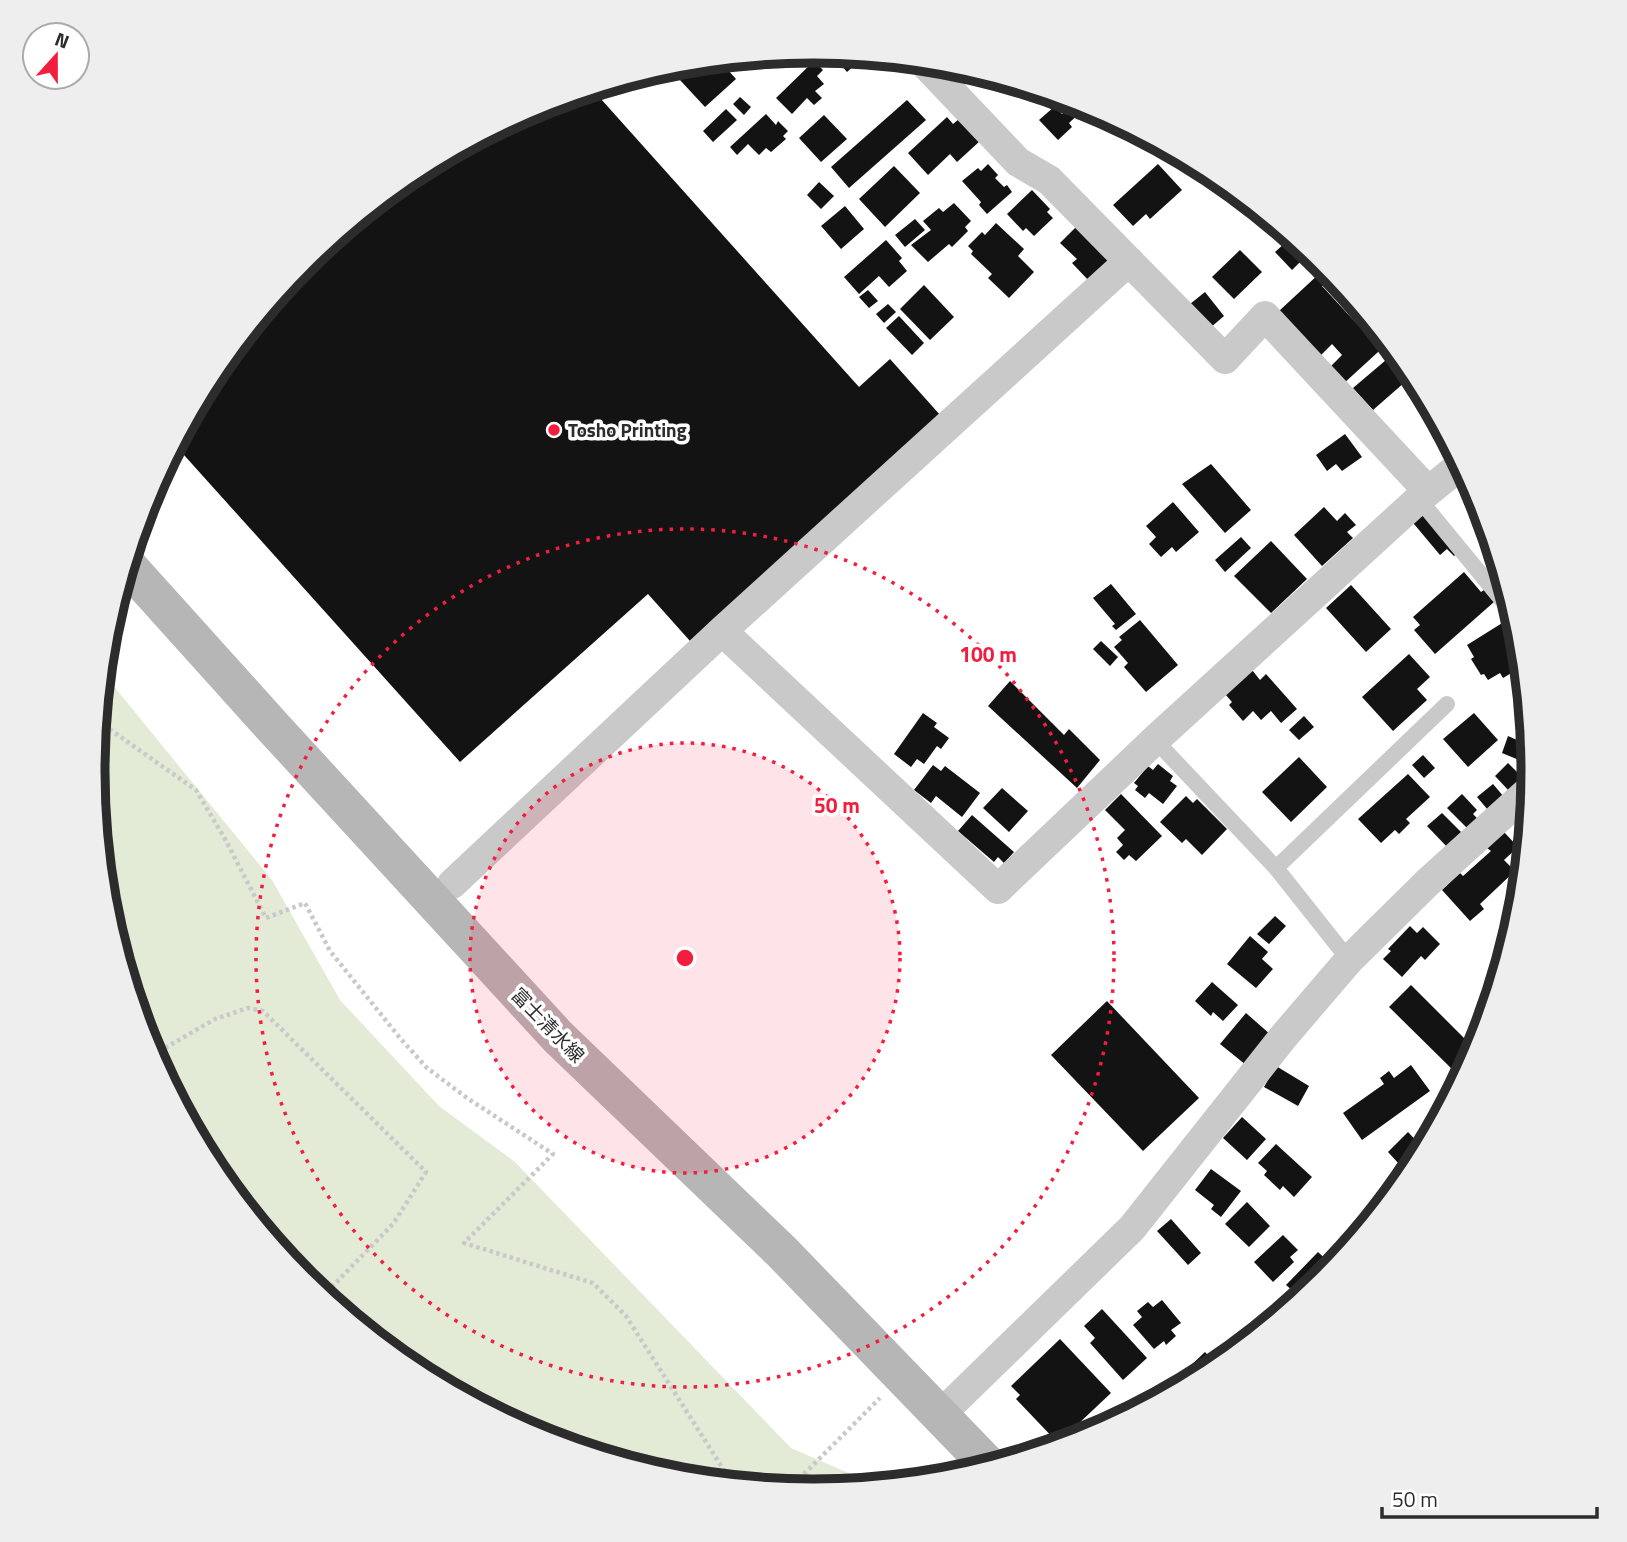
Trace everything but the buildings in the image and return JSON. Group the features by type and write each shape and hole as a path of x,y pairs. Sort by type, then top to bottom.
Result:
{"main road":[{"name":"富士清水線","path":"134,573 271,726 558,1037 782,1252 982,1458"}],"street":[{"path":"934,74 1018,162 1049,180 1225,359 1265,316 1424,495"},
{"path":"453,884 722,631 1129,261"},
{"path":"722,631 998,889 1154,740 1454,471"},
{"path":"940,1415 1132,1228 1275,1047 1349,960 1428,882 1520,798"}],"lane":[{"path":"1424,495 1498,594"},
{"path":"1276,868 1447,704"},
{"path":"1154,740 1276,868 1349,960"}],"path":[{"path":"107,727 196,790 266,918 306,903 330,951 427,1068 467,1098 553,1154 464,1243 593,1283 626,1316 726,1473"},
{"path":"163,1049 215,1019 248,1008 264,1011 426,1172 393,1224 331,1288"},
{"path":"799,1478 902,1378"}],"green space":[{"path":"112,683 272,880 340,1000 439,1106 515,1162 791,1448 858,1477 814,1479 721,1473 630,1455 543,1425 459,1384 382,1333 313,1272 281,1238 252,1202 200,1125 159,1042 143,999 119,909 107,817 105,771"}],"place":[{"name":"Tosho Printing","path":"554,430"}]}
